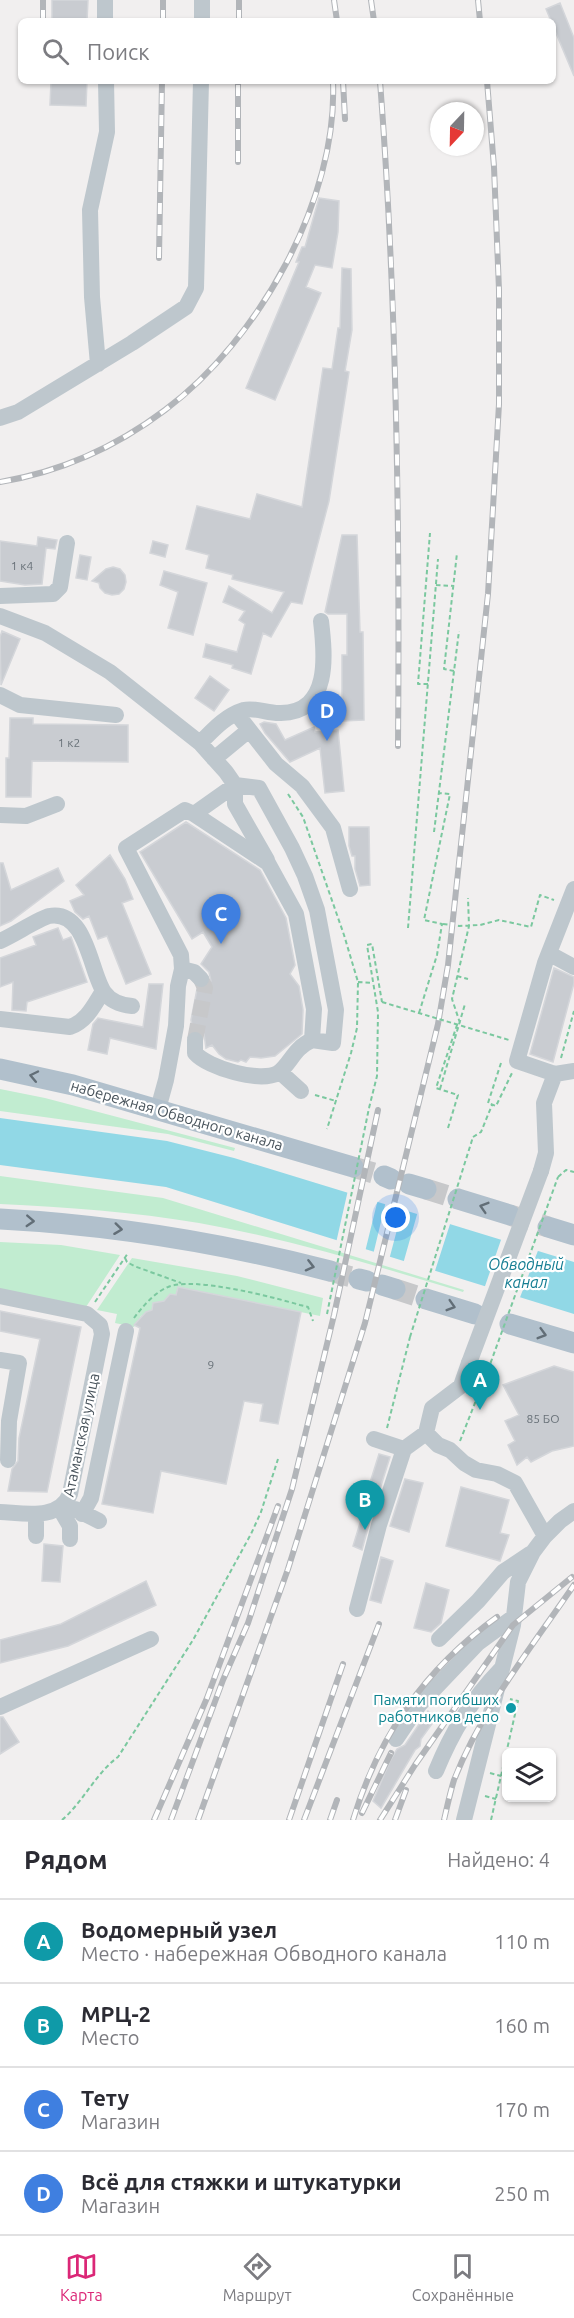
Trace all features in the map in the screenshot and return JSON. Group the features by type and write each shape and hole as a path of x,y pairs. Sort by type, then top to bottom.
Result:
{"main road":[{"name":"набережная Обводного канала","path":"0,1070 73,1085 352,1167"},
{"path":"458,1199 510,1215"},
{"path":"0,1219 60,1222 149,1233 263,1254 330,1271"},
{"path":"548,1227 574,1235"},
{"path":"426,1299 475,1314"},
{"path":"510,1324 574,1343"}],"street":[{"path":"105,0 105,18"},
{"path":"202,0 202,18"},
{"path":"98,364 92,297 90,210 107,132 106,84"},
{"path":"0,418 18,412 186,307 196,288 201,84"},
{"path":"0,596 53,594 60,586 67,543"},
{"path":"0,616 45,633 110,672 200,743 231,778 259,788 305,876 317,910 336,1010 333,1043 312,1040 300,1048 280,1072 258,1077 202,1062 195,1053 195,1040"},
{"path":"200,743 224,719 236,713 247,709 282,714 301,708 316,695 323,677 325,656 321,621"},
{"path":"0,695 20,705 116,715"},
{"path":"236,713 276,764 302,786 333,828 350,889"},
{"path":"214,759 249,730"},
{"path":"194,814 231,778"},
{"path":"231,778 235,804 296,915 314,1009 312,1040"},
{"path":"0,815 26,816 57,804"},
{"path":"158,1109 172,1045 182,969 181,956 126,848 185,810 268,863"},
{"path":"574,889 510,1060 555,1074 574,1071"},
{"path":"0,941 49,916 61,917 72,923 81,933 103,991 120,1005 132,1006"},
{"path":"550,954 574,967"},
{"path":"182,969 194,972 201,979"},
{"path":"0,1019 70,1027 79,1024 86,1017 103,991"},
{"path":"280,1072 306,1092"},
{"path":"357,1609 404,1449 426,1433 432,1408 461,1386 470,1363 541,1171 546,1153 544,1103 555,1074"},
{"path":"0,1296 87,1314"},
{"name":"Атаманская улица","path":"0,1512 36,1514 63,1506 70,1494 102,1334 100,1325 87,1314"},
{"path":"82,1514 91,1498 126,1330"},
{"path":"0,1360 19,1363 9,1421 8,1460"},
{"path":"426,1433 438,1445 476,1470 497,1474 515,1483 545,1536"},
{"path":"378,1441 404,1449"},
{"path":"63,1506 99,1521"},
{"path":"63,1506 70,1526 70,1539"},
{"path":"464,1820 515,1616 518,1582 533,1552 545,1536 574,1511"},
{"path":"36,1514 36,1536"},
{"path":"439,1639 478,1601 502,1572 533,1552"},
{"path":"396,1738 419,1705 471,1651 515,1616"},
{"path":"0,1707 151,1640"},
{"path":"436,1771 450,1737 469,1705 501,1669"}],"path":[{"path":"428,684 418,684 430,533"},
{"path":"454,671 444,669 457,553"},
{"path":"408,928 438,559"},
{"path":"436,585 454,586"},
{"path":"434,832 459,631"},
{"path":"439,793 450,794 424,920 469,926 499,920 531,927 540,895 568,905"},
{"path":"458,1024 452,999 469,926 468,898"},
{"path":"419,1013 437,955 442,924"},
{"path":"327,1314 376,1076 378,1012 367,945 372,944 382,1002 509,1040"},
{"path":"457,976 468,979"},
{"path":"358,982 373,983"},
{"path":"448,1128 458,1095 436,1088 465,1004"},
{"path":"555,1074 574,1011"},
{"path":"492,1105 496,1106 510,1060"},
{"path":"492,1105 488,1103 510,1060"},
{"path":"327,1129 347,1067"},
{"path":"306,1092 336,1101"},
{"path":"378,1441 473,1137 481,1132 492,1105"},
{"path":"456,1455 558,1177 566,1170 574,1172"},
{"path":"87,1314 128,1253"},
{"path":"125,1258 134,1266 181,1283 225,1288 308,1307 313,1321"},
{"path":"126,1330 154,1296 167,1287 181,1283"},
{"path":"62,1820 83,1798 104,1768 118,1757 193,1640 257,1523 278,1459"},
{"path":"491,1820 518,1701 508,1699"}],"green space":[{"path":"0,1089 45,1098 235,1148 234,1151 168,1134 0,1111"},
{"path":"0,1176 163,1198 464,1290 463,1292 365,1263 233,1229 150,1216 0,1204"},
{"path":"0,1242 61,1245 120,1255 86,1307 0,1289"},
{"path":"132,1258 237,1276 323,1298 320,1316 178,1287 176,1295 170,1294 164,1301 153,1304 152,1310 141,1316 134,1327 115,1323 117,1314 97,1310"}],"water":[{"name":"Обводный канал","path":"0,1118 167,1141 234,1158 574,1262 574,1314 166,1187 0,1165"}],"pier":[{"path":"348,1190 378,1199 365,1252 336,1243"},
{"path":"386,1201 403,1207 389,1260 373,1255"},
{"path":"418,1211 451,1221 434,1274 403,1264"},
{"path":"502,1237 539,1248 519,1300 484,1289"}],"building":[{"path":"52,0 88,0 87,18 52,18"},
{"path":"560,3 574,38 574,76 556,33 556,18 550,18 546,9"},
{"path":"51,84 87,84 86,106 50,105"},
{"path":"319,198 339,201 338,232 332,268 315,265 306,287 321,293 275,400 246,388 299,262 296,262 302,247 305,247"},
{"path":"342,268 351,269 352,330 345,371 349,372 329,501 302,604 291,602 271,637 263,633 251,674 232,668 233,665 203,657 206,644 237,652 245,624 239,620 245,611 223,602 229,586 272,613 284,592 232,579 233,575 206,568 209,555 186,549 197,506 250,519 257,494 302,507 323,368 332,369 338,328 340,328"},
{"path":"342,535 357,535 360,632 363,632 364,720 342,721 342,655 347,655 347,614 325,612"},
{"path":"38,537 57,540 55,549 46,548 42,584 25,585 0,581 0,541 37,546"},
{"path":"153,541 168,545 165,557 150,553"},
{"path":"80,555 91,557 87,580 76,578"},
{"path":"113,567 120,569 125,575 126,582 119,594 112,595 105,593 99,583 92,581 106,569"},
{"path":"164,571 207,583 193,635 168,628 178,592 160,585"},
{"path":"2,631 20,639 1,685 0,637"},
{"path":"210,676 229,690 214,711 195,698"},
{"path":"10,718 33,718 33,724 128,725 128,762 32,761 31,797 6,797 6,758 9,758"},
{"path":"264,722 276,724 285,740 314,727 315,732 338,730 344,791 325,793 320,748 290,762 265,733 260,724"},
{"path":"186,822 260,870 286,918 295,965 290,974 299,986 303,1010 302,1034 275,1056 250,1057 246,1062 226,1059 212,1045 206,1048 204,1034 193,1030 191,1020 197,989 204,989 211,981 209,972 201,964 212,947 203,932 192,939 140,852"},
{"path":"349,827 369,827 370,885 360,886 355,869 355,856 352,856 349,846"},
{"path":"110,855 125,879 133,899 122,903 151,974 126,984 107,936 98,939 89,916 83,919 75,912 70,901 84,895 76,885"},
{"path":"0,863 3,863 11,890 58,868 64,881 11,921 0,926"},
{"path":"58,928 63,940 71,937 87,982 27,1002 26,1011 12,1010 13,982 0,987 0,958 36,945 33,937"},
{"path":"554,968 574,977 574,983 553,1062 530,1054"},
{"path":"149,984 163,984 156,1049 110,1038 107,1054 88,1050 93,1024 98,1018 143,1027"},
{"path":"178,1287 301,1312 278,1424 260,1421 263,1404 244,1401 226,1484 161,1471 153,1513 102,1504 140,1328 134,1325 146,1312 152,1310 153,1303 164,1301 170,1294 176,1295"},
{"path":"0,1311 81,1327 47,1492 8,1491 12,1469 18,1461 19,1438 40,1339 0,1331"},
{"path":"554,1366 574,1372 574,1446 552,1451 531,1462 527,1457 517,1465 508,1445 515,1441 505,1421 519,1415 503,1385"},
{"path":"379,1454 390,1457 379,1492 368,1489"},
{"path":"405,1479 423,1483 409,1532 390,1526"},
{"path":"461,1487 509,1500 500,1533 509,1535 500,1561 446,1546"},
{"path":"364,1510 372,1513 362,1550 353,1546"},
{"path":"44,1544 63,1546 60,1582 42,1581"},
{"path":"381,1557 393,1561 381,1603 370,1600"},
{"path":"146,1581 156,1605 68,1646 0,1663 0,1640 61,1624"},
{"path":"426,1583 449,1590 441,1623 431,1632 414,1628"},
{"path":"428,1711 437,1717 421,1739 420,1746 415,1750 381,1808 373,1801 390,1761 397,1749 405,1745"},
{"path":"0,1717 3,1717 19,1742 0,1754"}],"tunnel":[{"path":"195,1040 205,988 201,979"},
{"path":"353,1167 384,1176"},
{"path":"426,1189 458,1199"},
{"path":"510,1215 548,1227"},
{"path":"330,1271 359,1279"},
{"path":"395,1289 426,1299"}],"railway":[{"path":"43,0 43,18"},
{"path":"163,0 163,18"},
{"path":"239,0 239,18"},
{"path":"334,0 337,18"},
{"path":"371,0 374,18"},
{"path":"478,0 480,18"},
{"path":"159,258 162,84"},
{"path":"238,84 238,162"},
{"path":"0,482 66,465 127,435 165,410 199,381 232,346 261,306 286,264 307,218 322,172 331,126 333,84"},
{"path":"343,84 345,119"},
{"path":"380,84 394,330 398,746"},
{"path":"198,1820 288,1569 365,1323 438,1024 448,965 488,594 499,404 499,290 494,167 487,84"},
{"path":"171,1820 223,1680 248,1623 292,1489 334,1315 378,1110"},
{"path":"154,1820 207,1698 278,1506"},
{"path":"380,1820 415,1765 513,1625 572,1577"},
{"path":"444,1820 454,1780 479,1728 508,1680 574,1585"},
{"path":"353,1820 376,1760 408,1706 448,1659 497,1617"},
{"path":"304,1820 379,1624"},
{"path":"289,1820 343,1664"},
{"path":"362,1813 391,1753"},
{"path":"395,1820 406,1790"},
{"path":"330,1820 337,1800"}],"place":[{"name":"Всё для стяжки и штукатурки","path":"327,741"},
{"name":"Тету","path":"221,944"},
{"name":"Водомерный узел","path":"480,1410"},
{"name":"МРЦ-2","path":"365,1530"},
{"name":"Памяти погибших работников депо","path":"511,1708"}]}
